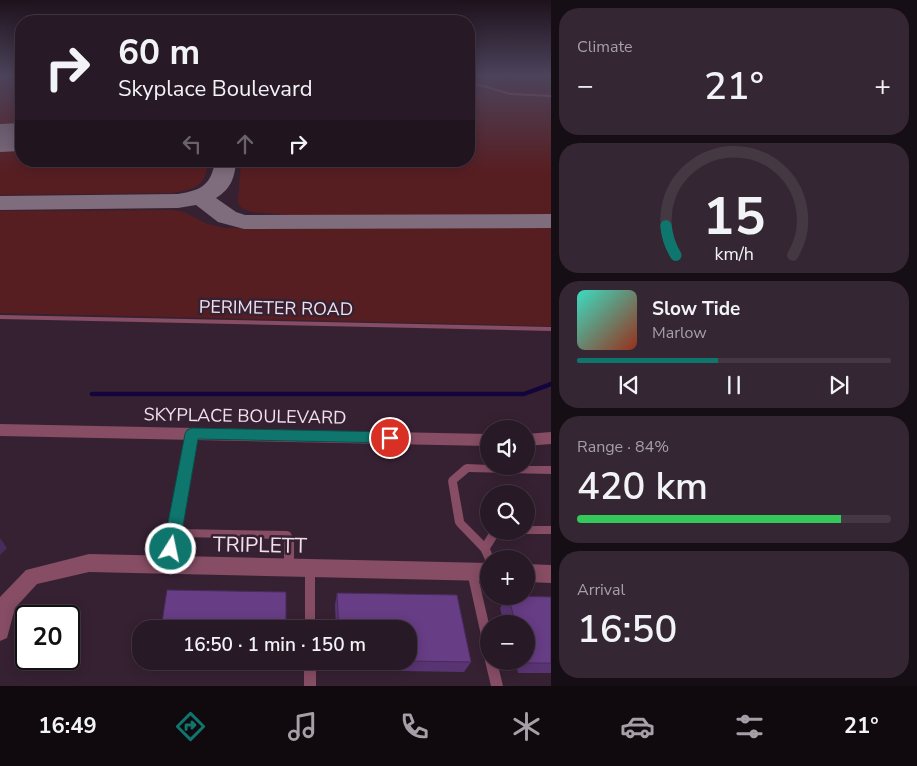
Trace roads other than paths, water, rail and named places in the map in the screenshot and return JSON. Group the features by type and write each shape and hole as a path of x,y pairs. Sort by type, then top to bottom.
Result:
{"street":[{"name":"SKYPLACE BOULEVARD","path":"0,430 480,440"},
{"path":"535,439 551,438"},
{"name":"TRIPLETT","path":"1,622 7,603 32,576 89,563 480,572"},
{"path":"535,573 551,574"}],"lane":[{"name":"PERIMETER ROAD","path":"0,317 551,329"},
{"path":"168,565 192,434"},
{"path":"480,468 467,468 452,481 460,523 485,548 490,540"},
{"path":"535,469 551,470"},
{"path":"535,530 551,530"},
{"path":"174,533 287,535 290,540 289,568"},
{"path":"310,568 310,620"},
{"path":"310,670 310,686"},
{"path":"493,670 497,686"}],"waterway":[{"path":"92,394 524,394 551,384"}]}
